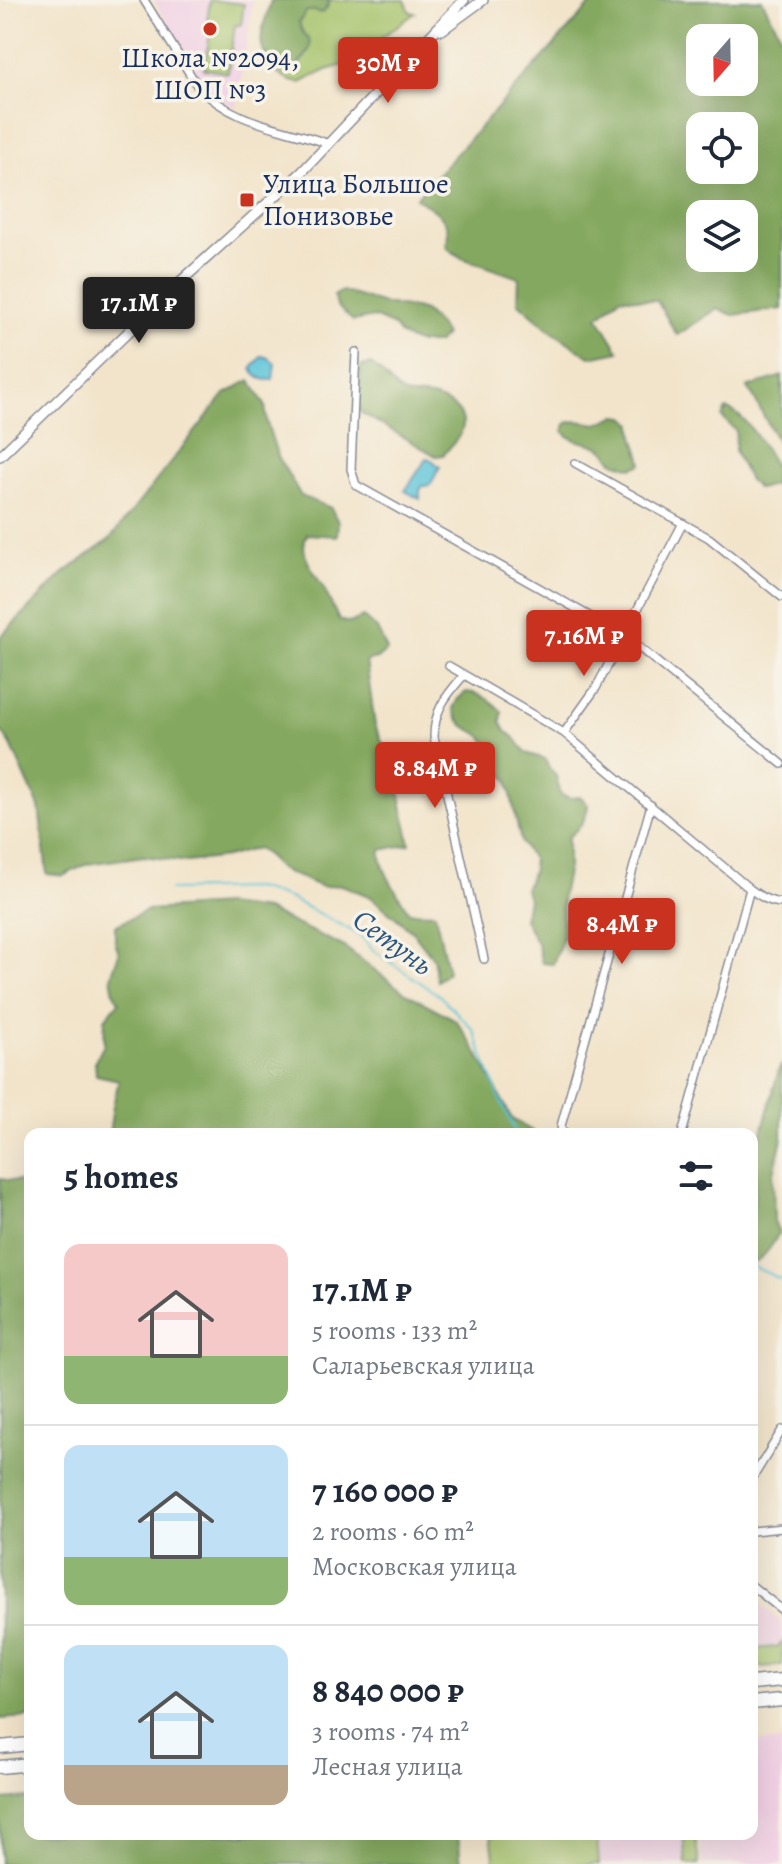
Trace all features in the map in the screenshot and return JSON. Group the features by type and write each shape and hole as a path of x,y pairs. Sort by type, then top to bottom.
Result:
{"highway":[{"path":"759,1682 782,1680"},
{"path":"0,1747 24,1745"},
{"path":"0,1767 24,1765"}],"street":[{"path":"144,0 198,87 222,108 245,119 329,144"},
{"path":"0,456 180,282 301,173 464,0"},
{"path":"423,44 483,0"},
{"path":"356,352 351,469 356,485 625,636 782,764"},
{"path":"575,463 709,538 782,597"},
{"path":"564,733 596,688 683,523"},
{"path":"449,666 564,733 750,889 765,899 782,903"},
{"path":"464,675 438,710 434,737 484,959"},
{"path":"561,1128 651,805"},
{"path":"684,1128 750,889"},
{"path":"758,1469 782,1430"},
{"path":"758,1530 782,1528"},
{"path":"758,1591 782,1610"},
{"path":"759,1682 782,1673"}],"shaded area":[{"name":"Школа №2094, ШОП №3","path":"154,0 253,0 237,108 221,100 200,78"},
{"path":"758,1601 782,1623 782,1647 758,1649"},
{"path":"782,1741 782,1864 702,1864 700,1840 758,1840 758,1743"},
{"path":"597,1840 684,1840 686,1864 599,1864"}],"green space":[{"path":"210,0 244,4 241,25 235,25 228,73 204,69 212,21 207,20"},
{"path":"271,0 330,0 324,12 307,11 299,22 310,44 305,57 292,70 273,71 263,49 261,41"},
{"path":"330,0 405,0 410,12 415,13 350,63 300,83 273,71 281,71 308,39 303,35 299,22 307,10 327,8"},
{"path":"595,0 762,0 782,37 782,309 733,315 717,309 677,335 657,301 620,297 598,317 619,351 590,357 551,331 518,302 519,278 462,258 446,247 448,229 436,212 416,198"},
{"path":"342,291 384,304 424,311 445,335 438,343 418,343 399,334 394,326 374,317 353,321 337,306 334,296"},
{"path":"371,364 404,394 435,398 458,411 463,423 461,432 443,455 436,456 360,412 361,366"},
{"path":"782,376 782,450 748,387"},
{"path":"250,380 265,405 267,423 278,457 301,496 331,508 338,522 337,536 307,534 304,549 308,563 339,620 350,623 363,617 377,629 387,650 377,659 366,661 375,726 395,771 410,844 381,850 381,857 390,882 409,912 435,913 448,972 437,981 433,958 412,931 371,897 342,885 322,887 279,869 257,848 226,857 187,862 144,856 87,864 63,876 47,874 39,807 11,745 0,729 0,637 64,573 110,539 225,394"},
{"path":"726,409 734,412 751,428 782,482 758,489 749,480 735,452 736,431 722,417"},
{"path":"615,416 625,417 633,424 642,464 632,468 617,463 602,448 577,441 563,431 567,423 598,424"},
{"path":"466,692 481,696 499,708 506,731 526,753 545,759 556,776 561,795 581,797 588,805 582,823 568,837 568,867 562,896 563,937 553,964 542,963 537,943 524,919 528,899 525,889 533,870 532,859 521,842 508,780 494,765 482,736 464,726 453,708"},
{"path":"225,905 266,910 343,946 404,992 456,1020 477,1052 512,1119 527,1128 110,1128 119,1080 96,1075 95,1061 104,1045 105,1019 119,1002 111,977 119,953 115,926 148,910"},
{"path":"782,1065 782,1137 773,1177 774,1222 779,1232 758,1260 758,1148"},
{"path":"0,1179 24,1182 24,1717 0,1719"},
{"path":"782,1642 782,1665 758,1667 758,1649 777,1647"},
{"path":"24,1798 24,1840 459,1840 461,1864 0,1864 0,1800"},
{"path":"492,1840 597,1840 599,1864 495,1864"},
{"path":"684,1840 696,1840 699,1864 686,1864"}],"water":[{"path":"262,356 275,363 273,379 260,378 253,371 252,368"},
{"path":"427,458 440,467 430,485 420,490 420,499 405,491"}],"waterway":[{"name":"Сетунь","path":"170,890 256,888 289,898 360,935 373,950 440,996 473,1029 514,1128"},
{"name":"Сетунь","path":"758,1269 782,1280"}],"place":[{"name":"Школа №2094, ШОП №3","path":"210,29"},
{"name":"Улица Большое Понизовье","path":"247,200"}]}
